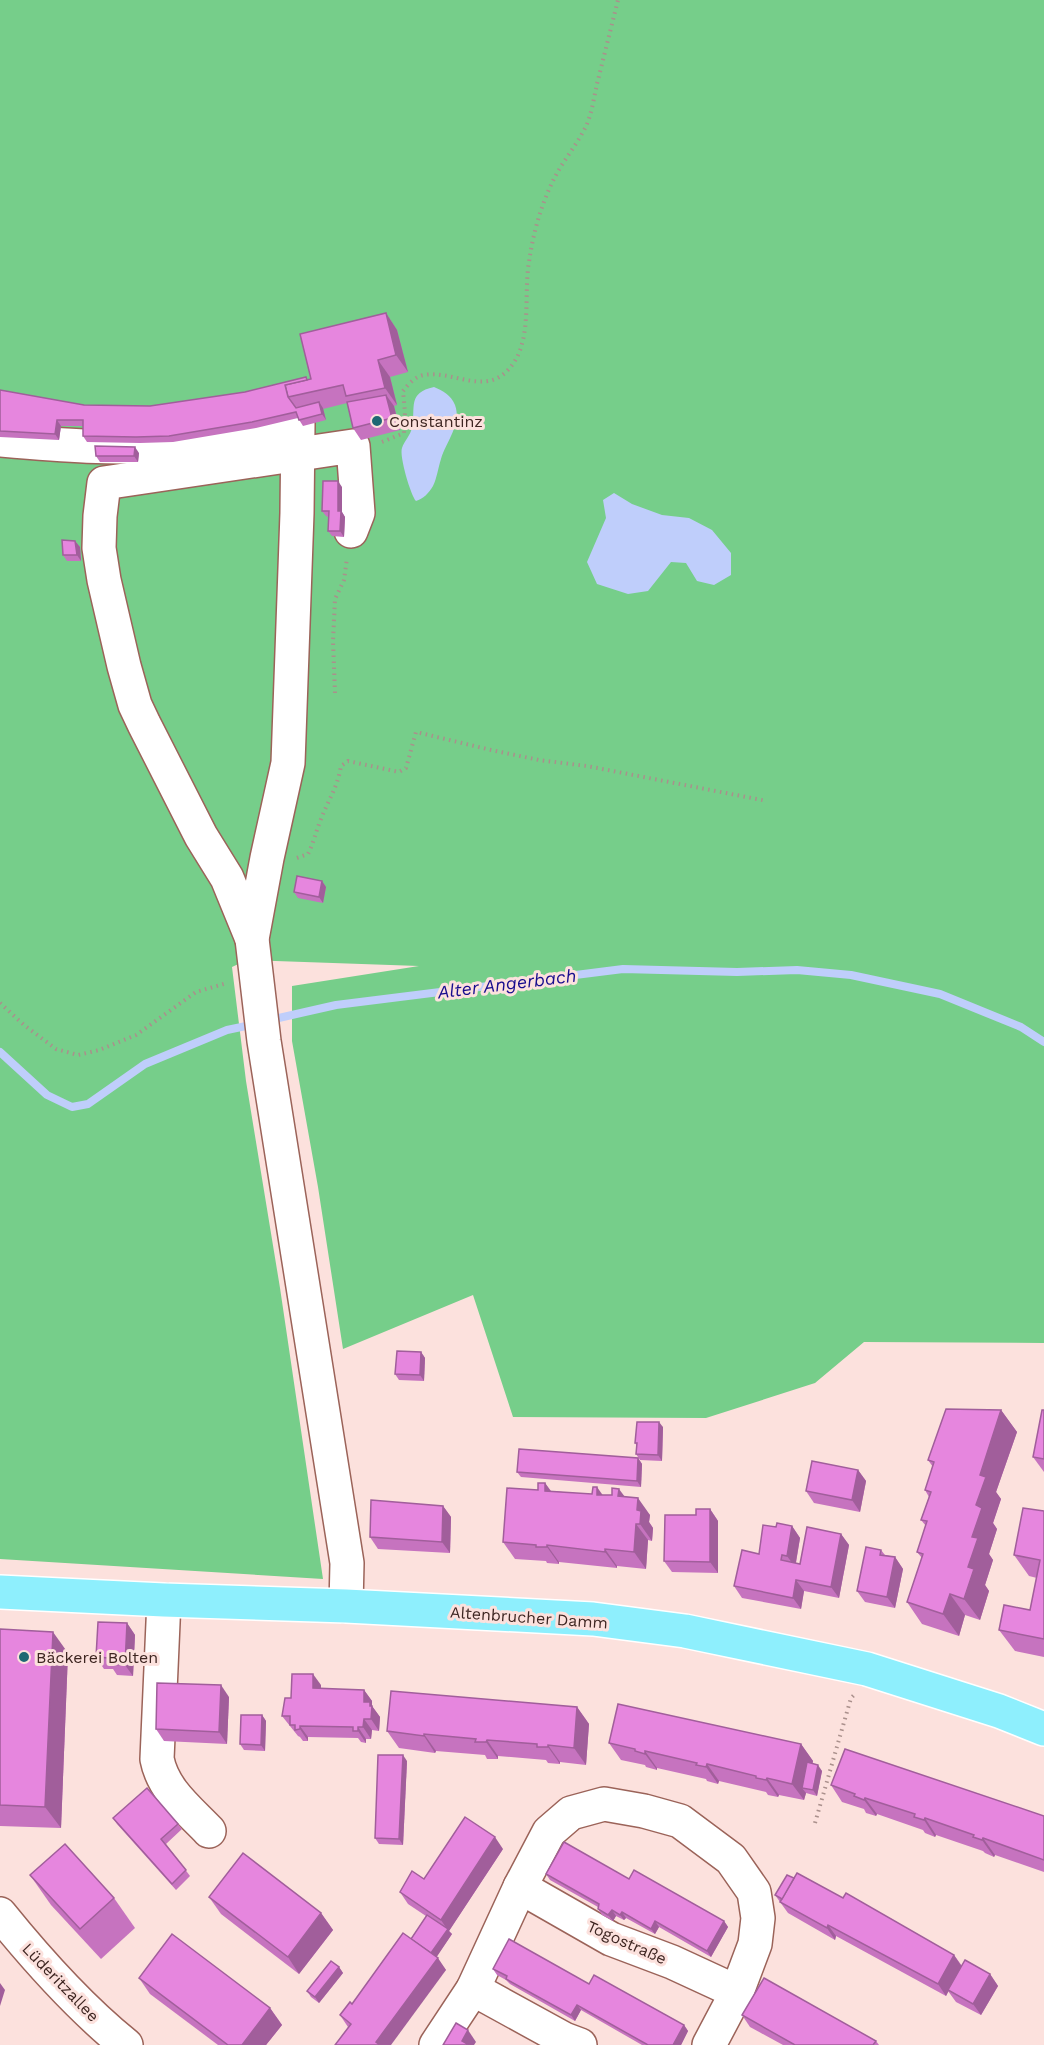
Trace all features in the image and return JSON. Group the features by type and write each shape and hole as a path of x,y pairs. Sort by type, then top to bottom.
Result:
{"main road":[{"name":"Altenbrucher Damm","path":"0,1592 593,1619 685,1631 867,1669 999,1711 1044,1729"}],"street":[{"path":"0,440 80,447 175,445 231,438 298,424 288,763 252,939"},
{"path":"346,1606 347,1563 264,1041 252,939 227,878 201,836 135,705 104,580 99,548 104,483 353,447 358,513 351,531"},
{"path":"164,1600 158,1766 169,1789 209,1831"},
{"path":"436,2045 473,1989 520,1887 549,1832 571,1813 604,1804 644,1811 680,1821 731,1859 754,1892 758,1918 755,1944 737,1992 709,2045"},
{"name":"Togostraße","path":"520,1887 611,1939 672,1962 737,1992"},
{"name":"Lüderitzallee","path":"0,1914 85,2009 126,2045"},
{"path":"473,1989 580,2045"}],"path":[{"path":"353,447 380,443 404,433 403,391 412,381 422,375 441,375 483,382 494,380 506,372 516,360 522,346 528,288 528,263 538,220 555,176 587,124 618,0"},
{"path":"335,693 333,641 335,599 344,580 351,531"},
{"path":"308,854 316,840 321,819 338,783 341,765 348,761 399,772 406,768 416,732 539,760 588,766 767,801"},
{"path":"0,1003 56,1049 78,1055 99,1050 136,1035 196,992 236,980 257,982"},
{"path":"815,1823 851,1698"}],"green space":[{"path":"0,0 1044,0 1044,1343 864,1342 815,1383 706,1418 513,1417 473,1295 343,1349 318,1187 292,1041 292,986 419,966 247,960 232,967 246,1081 280,1288 323,1579 0,1559"}],"water":[{"path":"434,387 444,392 455,405 457,412 455,426 433,486 426,495 416,501 406,476 402,448 411,430 416,397"},
{"path":"614,493 632,504 662,515 689,518 712,530 731,553 731,575 714,585 697,581 686,563 671,562 648,591 628,594 597,584 587,562 606,518 603,500"}],"building":[{"path":"386,313 396,355 378,360 385,388 346,396 343,385 288,397 285,385 311,379 300,334"},
{"path":"306,377 307,380 285,385 288,397 296,408 319,402 322,414 299,420 296,412 169,436 83,436 83,420 57,420 55,434 0,431 0,390 84,405 150,406 245,392"},
{"path":"386,395 392,418 353,428 347,402"},
{"path":"95,446 135,447 134,456 96,456"},
{"path":"323,481 338,481 340,531 328,531 329,511 322,511"},
{"path":"62,540 75,541 77,555 63,555"},
{"path":"297,876 322,881 319,897 294,892"},
{"path":"397,1351 421,1352 420,1375 395,1374"},
{"path":"946,1409 1001,1410 980,1475 986,1477 976,1505 982,1508 972,1537 978,1538 968,1567 974,1569 964,1599 950,1594 943,1614 907,1602 923,1554 917,1552 927,1521 921,1520 931,1492 925,1490 934,1462 928,1460"},
{"path":"1042,1410 1044,1410 1044,1459 1033,1457"},
{"path":"637,1422 659,1422 658,1455 636,1454"},
{"path":"519,1449 638,1458 637,1481 517,1472"},
{"path":"812,1461 858,1470 852,1500 806,1491"},
{"path":"538,1483 545,1483 545,1491 592,1494 593,1487 597,1487 597,1495 612,1495 612,1488 619,1489 618,1496 638,1498 637,1510 641,1511 640,1524 636,1524 634,1552 605,1549 605,1552 547,1545 547,1547 536,1547 536,1545 503,1542 507,1488 538,1490"},
{"path":"371,1500 443,1506 442,1542 370,1537"},
{"path":"1023,1508 1044,1511 1044,1639 999,1630 1004,1605 1030,1610 1040,1560 1014,1555"},
{"path":"696,1509 710,1509 710,1562 664,1561 665,1515 696,1515"},
{"path":"777,1523 792,1526 787,1556 782,1555 781,1560 800,1564 807,1527 841,1534 831,1587 796,1580 793,1598 734,1586 742,1550 759,1554 763,1525 776,1527"},
{"path":"866,1547 881,1550 880,1555 895,1557 887,1597 857,1591"},
{"path":"98,1622 127,1623 125,1665 109,1664 109,1658 96,1657"},
{"path":"0,1629 53,1632 45,1807 0,1805"},
{"path":"292,1674 313,1674 313,1688 364,1690 364,1702 370,1702 372,1706 371,1719 364,1719 363,1727 358,1727 358,1731 353,1731 353,1727 300,1726 300,1729 295,1730 295,1725 290,1725 290,1716 282,1716 285,1698 291,1698"},
{"path":"157,1683 221,1685 219,1732 156,1729"},
{"path":"391,1691 577,1707 574,1748 548,1745 548,1747 537,1747 537,1744 487,1740 486,1742 475,1742 476,1739 387,1731"},
{"path":"618,1704 801,1744 792,1784 767,1778 766,1780 756,1778 756,1776 707,1764 706,1767 696,1765 697,1763 645,1751 645,1754 635,1749 609,1743"},
{"path":"241,1715 262,1715 261,1745 240,1744"},
{"path":"845,1749 1044,1816 1044,1860 983,1838 982,1840 973,1837 974,1835 925,1818 924,1820 914,1817 915,1814 865,1798 864,1800 831,1785"},
{"path":"378,1755 403,1755 399,1839 375,1838"},
{"path":"807,1762 818,1765 813,1790 802,1788"},
{"path":"147,1788 178,1824 161,1839 186,1870 172,1884 113,1818"},
{"path":"465,1817 495,1837 441,1920 400,1892 412,1871 424,1879"},
{"path":"564,1842 629,1879 634,1870 724,1921 707,1951 655,1921 651,1929 622,1912 620,1915 612,1910 608,1915 598,1909 599,1904 546,1874"},
{"path":"65,1844 114,1898 80,1929 30,1875"},
{"path":"243,1853 321,1913 288,1957 209,1897"},
{"path":"797,1873 843,1898 846,1893 954,1955 938,1984 780,1902"},
{"path":"787,1875 794,1878 782,1899 775,1895"},
{"path":"427,1915 448,1929 431,1953 411,1939"},
{"path":"403,1933 438,1958 376,2042 380,2045 335,2045 351,2024 340,2015 350,2002 352,2004"},
{"path":"172,1934 270,2008 242,2045 228,2045 139,1978"},
{"path":"509,1939 589,1984 594,1975 684,2025 673,2045 648,2045 577,2005 571,2015 506,1979 507,1976 493,1969"},
{"path":"965,1960 990,1974 973,2004 948,1990"},
{"path":"331,1961 339,1967 315,1997 307,1991"},
{"path":"764,1978 876,2041 873,2045 795,2045 742,2015"},
{"path":"456,2023 468,2030 462,2041 469,2045 443,2045"}],"waterway":[{"name":"Alter Angerbach","path":"270,1020 336,1005 623,969 737,972 797,970 851,975 940,994 1021,1027 1044,1042"},
{"name":"Alter Angerbach","path":"0,1052 47,1095 72,1107 88,1104 145,1064 227,1030 256,1024"}],"place":[{"name":"Constantinz","path":"377,421"},
{"name":"Bäckerei Bolten","path":"24,1657"}]}
